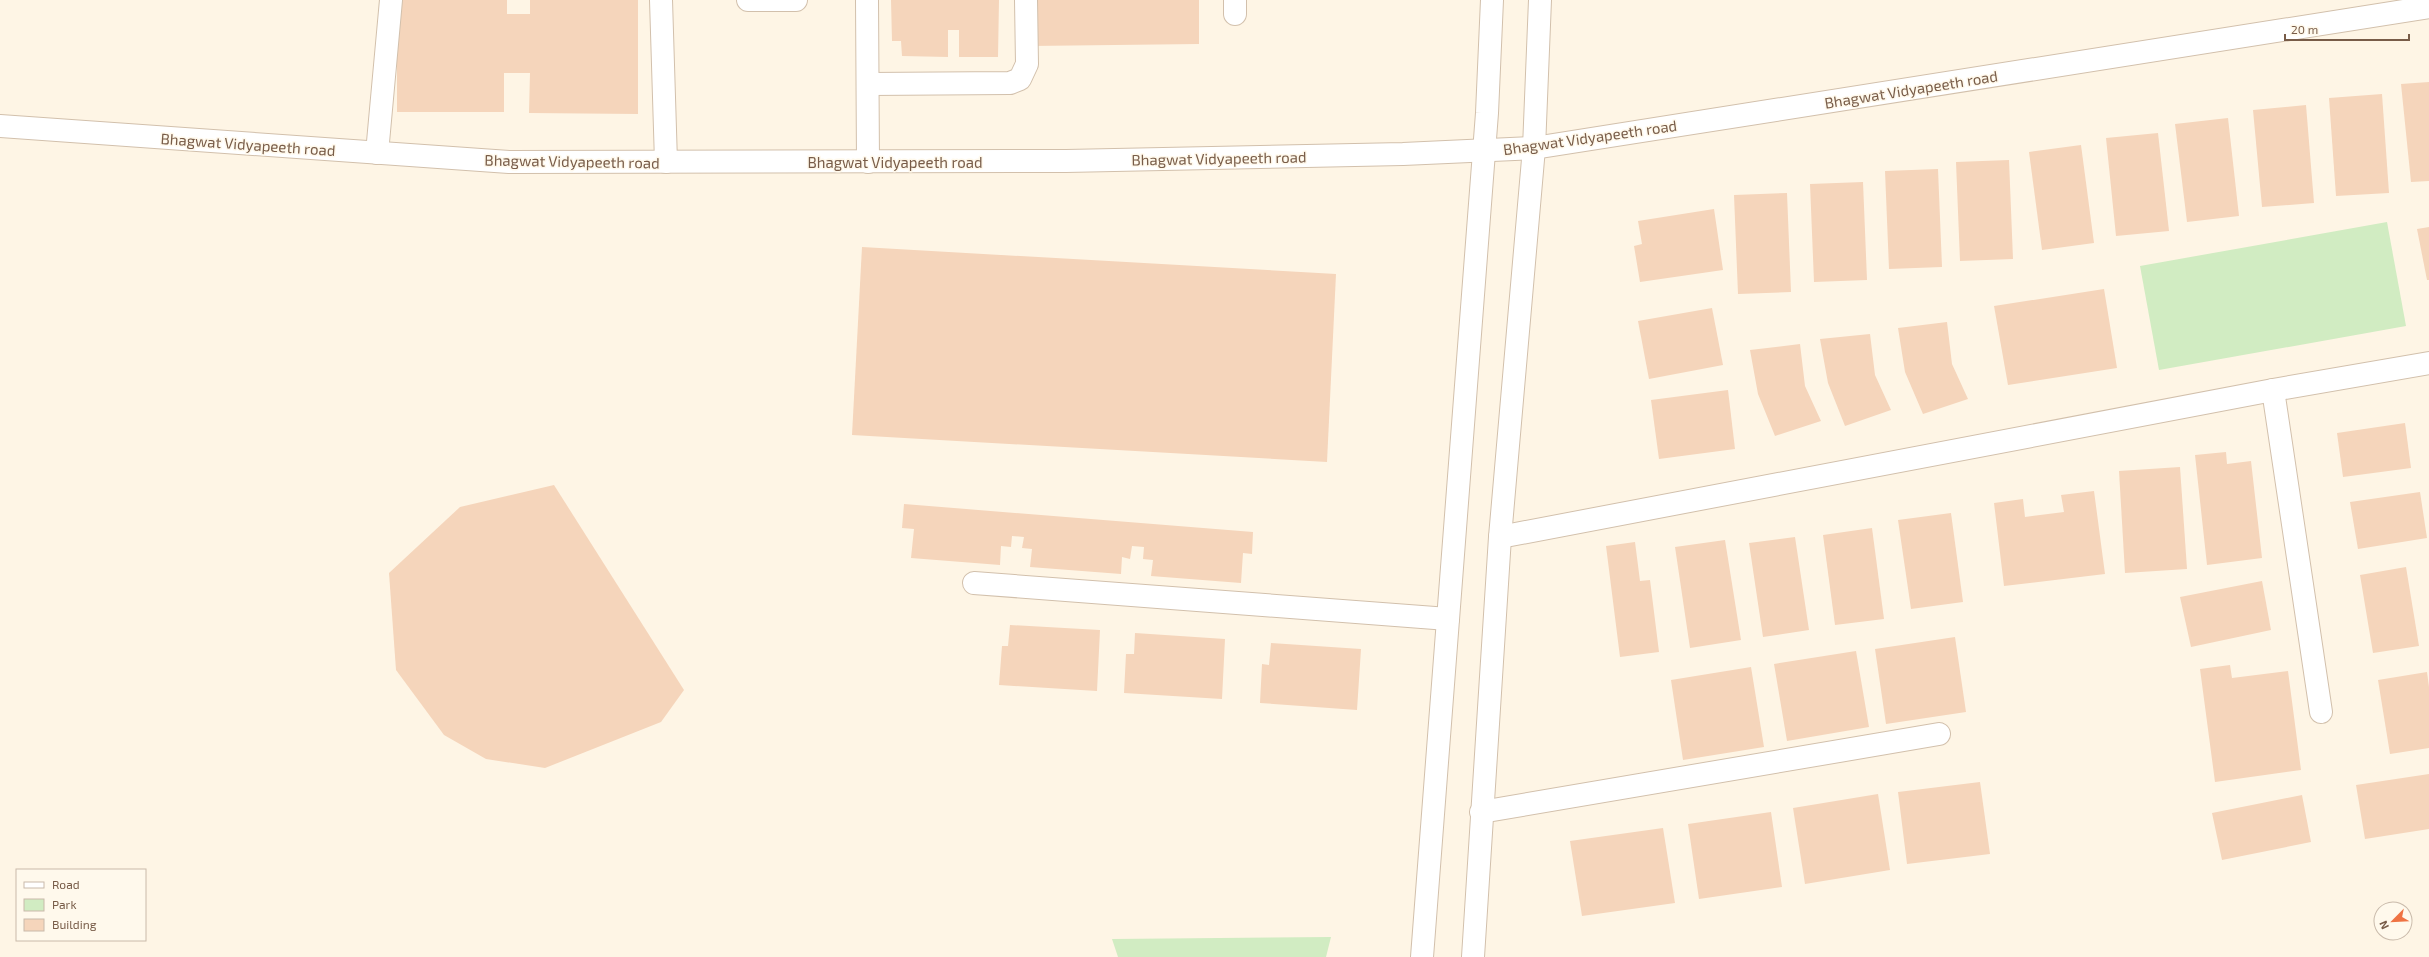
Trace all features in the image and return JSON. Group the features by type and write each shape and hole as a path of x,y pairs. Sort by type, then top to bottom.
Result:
{"street":[{"path":"376,153 391,0"},
{"path":"661,0 666,162"},
{"path":"748,0 796,0"},
{"path":"867,0 868,162"},
{"path":"868,84 1010,83 1020,78 1027,64 1026,0"},
{"path":"1422,957 1485,150 1492,0"},
{"path":"1473,957 1481,812 1500,537 1534,148 1540,0"},
{"name":"Bhagwat Vidyapeeth road","path":"0,126 509,162 1066,161 1402,154 1534,148 2372,8 2429,7"},
{"path":"1500,537 2273,390 2429,364"},
{"path":"2273,390 2321,712"},
{"path":"974,583 1448,619"},
{"path":"1481,812 1939,734"}],"green space":[{"path":"2387,222 2406,326 2159,370 2140,266"},
{"path":"1331,937 1326,957 1118,957 1112,939"}],"building":[{"path":"397,0 507,0 507,14 530,14 530,0 638,0 638,114 529,113 530,73 504,73 504,112 397,112"},
{"path":"891,0 999,0 998,57 959,57 959,30 948,30 948,57 902,56 901,41 892,41"},
{"path":"1029,0 1199,0 1199,44 1030,46"},
{"path":"2429,82 2429,181 2411,182 2401,84"},
{"path":"2382,94 2389,193 2336,196 2329,98"},
{"path":"2306,105 2314,203 2262,207 2253,110"},
{"path":"2228,118 2239,216 2187,222 2175,124"},
{"path":"2158,133 2169,231 2116,236 2106,138"},
{"path":"2081,145 2094,243 2042,250 2029,152"},
{"path":"2009,160 2013,259 1960,261 1956,162"},
{"path":"1938,169 1942,267 1889,269 1885,171"},
{"path":"1863,182 1867,280 1814,282 1810,184"},
{"path":"1787,193 1791,292 1738,294 1734,195"},
{"path":"1714,209 1723,270 1640,282 1634,246 1642,244 1638,221"},
{"path":"2429,227 2429,280 2427,280 2417,229"},
{"path":"862,247 1336,274 1327,462 852,435"},
{"path":"2104,289 2117,368 2008,385 1994,306"},
{"path":"1712,308 1723,365 1649,379 1638,321"},
{"path":"1947,322 1952,364 1968,399 1923,414 1905,372 1898,328"},
{"path":"1870,334 1875,375 1891,410 1845,426 1828,383 1820,339"},
{"path":"1800,344 1805,386 1821,421 1775,436 1758,394 1750,350"},
{"path":"1728,390 1735,449 1659,459 1651,400"},
{"path":"2405,423 2411,468 2343,477 2337,433"},
{"path":"2226,452 2227,464 2251,461 2262,558 2207,565 2195,455"},
{"path":"2180,467 2187,569 2125,573 2119,471"},
{"path":"554,485 684,690 661,722 545,768 486,759 444,735 396,670 389,573 460,507"},
{"path":"2094,491 2105,574 2004,586 1994,503 2023,499 2025,517 2064,512 2061,495"},
{"path":"2420,492 2427,538 2358,549 2350,502"},
{"path":"904,504 1253,532 1252,554 1243,553 1241,583 1151,576 1153,560 1143,559 1144,547 1132,546 1130,559 1122,557 1121,574 1030,567 1032,549 1022,548 1024,537 1012,536 1011,547 1001,546 1000,565 911,558 914,529 902,528"},
{"path":"1951,513 1963,602 1911,609 1898,520"},
{"path":"1872,528 1884,619 1835,625 1823,535"},
{"path":"1795,537 1809,630 1763,637 1749,543"},
{"path":"1725,540 1741,640 1690,648 1675,547"},
{"path":"1635,542 1640,581 1650,580 1659,652 1620,657 1606,546"},
{"path":"2406,567 2419,646 2373,653 2360,575"},
{"path":"2262,581 2271,630 2191,647 2180,597"},
{"path":"1010,625 1100,630 1097,691 999,685 1002,646 1008,646"},
{"path":"1135,633 1225,639 1222,699 1124,693 1126,654 1134,654"},
{"path":"1955,637 1966,712 1886,724 1875,649"},
{"path":"1271,643 1361,649 1357,710 1260,703 1262,664 1269,665"},
{"path":"1856,651 1869,727 1787,741 1774,664"},
{"path":"2230,665 2232,678 2288,671 2301,770 2215,782 2200,669"},
{"path":"1751,667 1764,747 1683,760 1671,680"},
{"path":"2427,672 2429,687 2429,748 2390,754 2378,680"},
{"path":"2429,774 2429,829 2365,839 2356,785"},
{"path":"1980,782 1990,854 1907,864 1898,792"},
{"path":"1878,794 1890,870 1805,884 1793,808"},
{"path":"2302,795 2311,842 2222,860 2212,813"},
{"path":"1771,812 1782,887 1699,899 1688,824"},
{"path":"1663,828 1675,903 1582,916 1570,841"}]}
